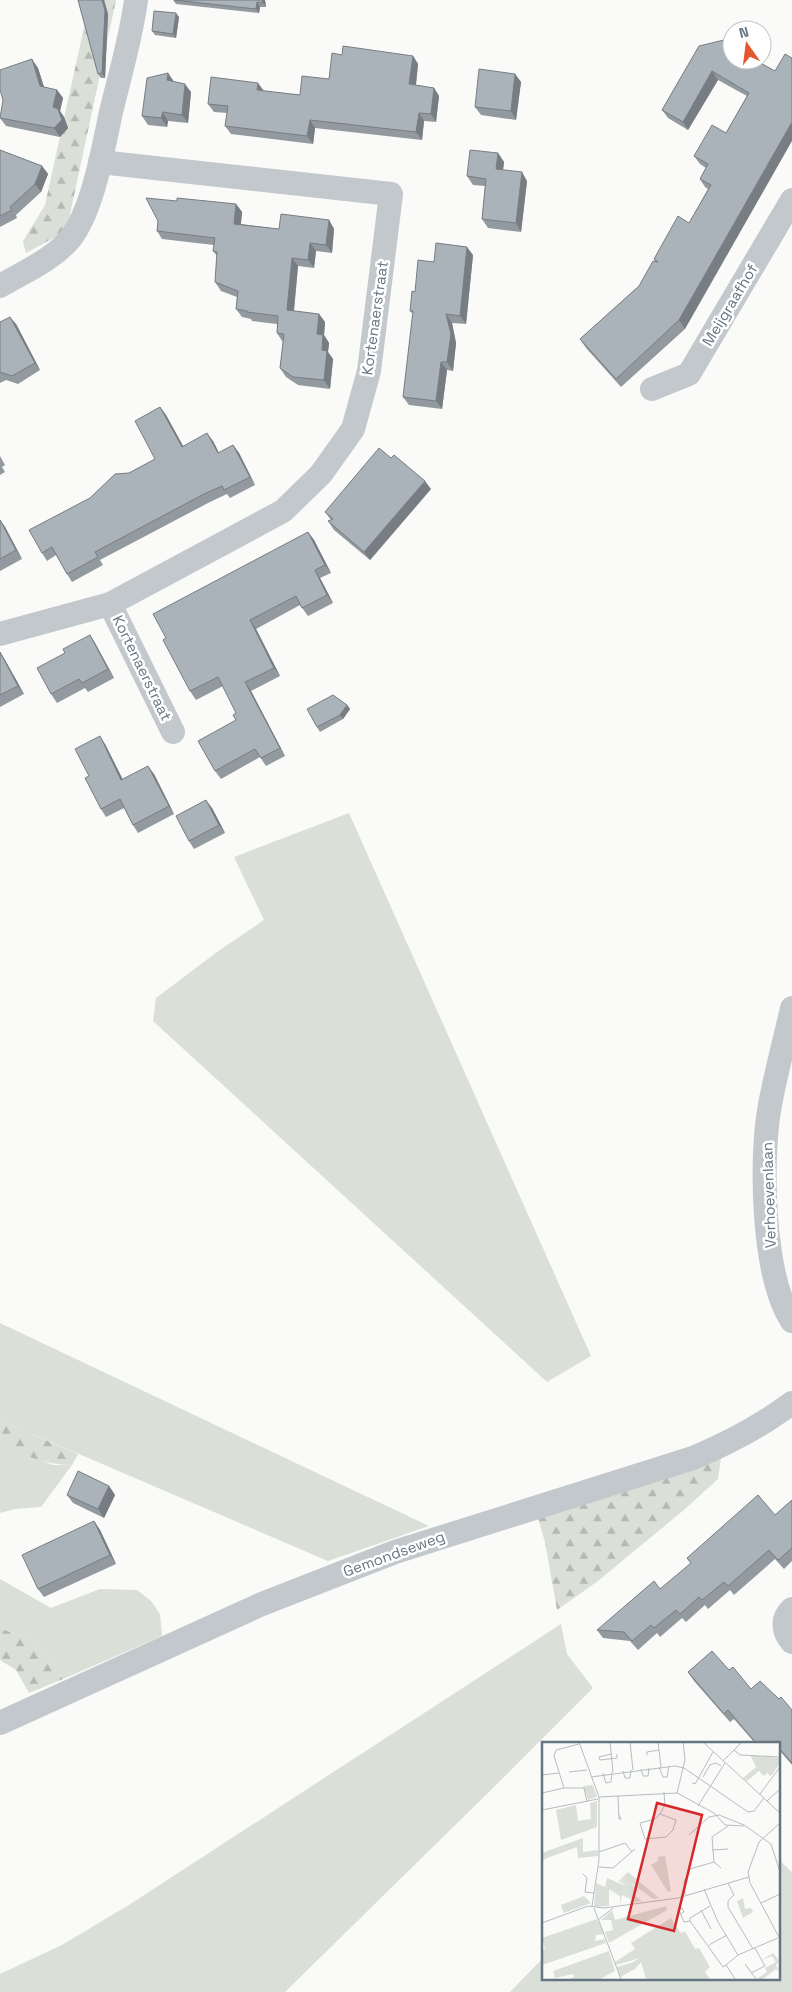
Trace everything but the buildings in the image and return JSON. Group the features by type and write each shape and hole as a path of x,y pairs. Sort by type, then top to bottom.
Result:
{"street":[{"path":"0,286 44,261 70,239 86,209 100,162 136,0"},
{"name":"Kortenaerstraat","path":"0,634 110,604 283,511 322,474 353,429 369,371 391,194 100,162"},
{"name":"Meijgraafhof","path":"652,389 689,374 792,200"},
{"name":"Kortenaerstraat","path":"110,604 173,732"},
{"name":"Verhoevenlaan","path":"792,1008 770,1106 764,1157 768,1238 774,1276 785,1311 792,1321"},
{"name":"Gemondseweg","path":"0,1723 262,1604 386,1555 728,1444 760,1426 792,1403"},
{"path":"792,1609 787,1613 783,1626 787,1637 792,1642"}],"green space":[{"path":"90,0 116,0 69,219 63,233 26,253 23,241 45,205"},
{"path":"349,813 591,1356 547,1382 153,1021 156,998 217,952 264,920 234,857"},
{"path":"0,1323 429,1526 328,1561 0,1420"},
{"path":"0,1420 78,1454 72,1465 62,1465 35,1459 18,1452 0,1444"},
{"path":"0,1444 53,1465 72,1465 41,1507 15,1509 0,1513"},
{"path":"721,1458 718,1479 598,1581 557,1610 545,1542 537,1515"},
{"path":"0,1579 51,1608 100,1589 137,1590 151,1601 160,1614 162,1636 63,1679 45,1651 32,1638 0,1629"},
{"path":"561,1624 567,1654 593,1688 285,1992 0,1992 0,1974 62,1945 132,1903"},
{"path":"0,1629 32,1638 45,1651 63,1679 29,1693 16,1670 0,1660"},
{"path":"780,1861 792,1872 792,1992 510,1992 542,1959 542,1980 780,1980"}]}
